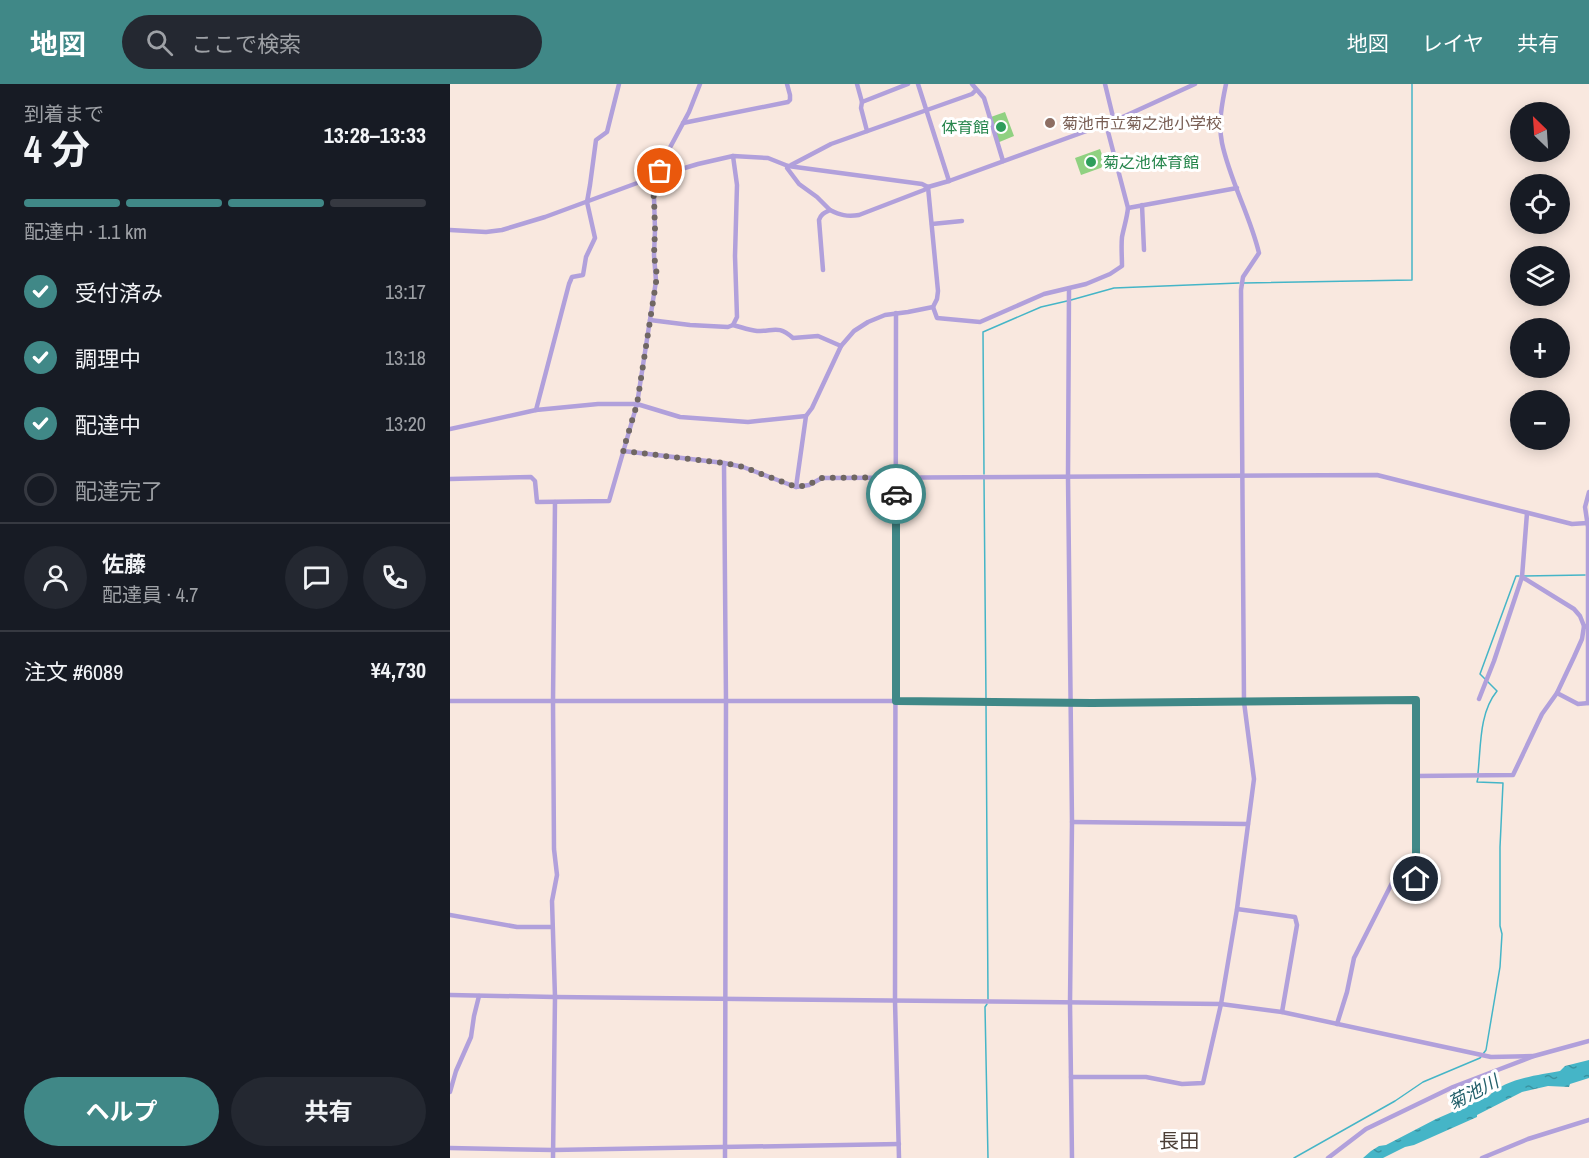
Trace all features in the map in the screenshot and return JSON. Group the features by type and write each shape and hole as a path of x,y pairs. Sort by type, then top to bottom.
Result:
{"street":[{"path":"536,410 569,284 572,277 583,275 586,257 595,238 586,202 596,140 607,132 619,84"},
{"path":"648,179 660,171 700,84"},
{"path":"683,123 788,102 790,95 787,84"},
{"path":"857,84 867,131"},
{"path":"862,102 908,84"},
{"path":"918,84 949,181"},
{"path":"972,84 984,98 1004,161"},
{"path":"1105,84 1114,121"},
{"path":"788,166 787,168 799,184 830,210 849,217 859,215 928,187 1114,121 1194,84"},
{"path":"1071,1077 1146,1077 1182,1084 1203,1083 1221,1004 1237,909 1254,779 1244,702 1241,290 1243,277 1258,253 1255,236 1221,142 1220,120 1226,84"},
{"path":"788,166 831,144 927,111 972,94 976,90"},
{"path":"928,187 938,291 933,307 937,318 980,322 1044,294 1086,284 1122,266 1122,234 1128,208 1106,124"},
{"path":"450,230 486,232 502,230 545,217 648,179 733,156 768,158 788,166 922,184 928,187"},
{"path":"733,156 737,185 735,256 737,317 733,325"},
{"path":"450,479 531,477 535,481 537,502 609,501 637,404 657,276 654,255 654,197 648,179"},
{"path":"1128,208 1237,188"},
{"path":"1142,205 1144,250"},
{"path":"823,270 819,220 820,216 830,210"},
{"path":"932,224 962,221"},
{"path":"1069,289 1072,1158"},
{"path":"796,487 806,416 841,346 854,331 868,322 885,315 933,307"},
{"path":"896,313 895,1001 899,1158"},
{"path":"650,320 690,325 728,327 733,325 756,331 779,329 793,338 818,336 841,346"},
{"path":"450,429 536,410 598,405 637,404 680,417 748,422 806,416"},
{"path":"623,451 724,463 743,467 796,487 808,485 822,478 1377,475 1572,524 1587,523"},
{"path":"724,463 725,1158"},
{"path":"1557,693 1578,704 1588,703 1585,507 1589,492"},
{"path":"553,1158 555,997 552,901 557,875 554,849 553,702 555,502"},
{"path":"1479,699 1522,578 1527,513"},
{"path":"1416,776 1513,775 1542,714 1557,693 1586,627 1574,609 1522,578"},
{"path":"450,702 1070,703 1416,700 1416,879 1392,883 1354,958 1337,1024"},
{"path":"1072,822 1248,824"},
{"path":"1237,909 1295,917 1297,925 1282,1011"},
{"path":"450,915 518,927 552,927"},
{"path":"450,995 1221,1004 1282,1011 1491,1057 1534,1056"},
{"path":"450,1092 456,1071 471,1037 479,996"},
{"path":"1328,1158 1366,1129 1453,1087 1534,1056 1589,1041"},
{"path":"1482,1158 1528,1139 1589,1120"},
{"path":"450,1148 553,1150 899,1144"}],"green space":[{"name":"体育館","path":"1005,112 1014,136 997,143 988,118"},
{"name":"菊之池体育館","path":"1100,149 1106,166 1081,175 1075,158"}],"water":[{"path":"1589,1060 1589,1078 1570,1084 1569,1087 1548,1086 1522,1092 1477,1117 1383,1158 1363,1158 1379,1146 1386,1145 1436,1119 1489,1096 1503,1085 1560,1071 1565,1066"}],"waterway":[{"path":"1244,283 1412,280 1412,84"},
{"path":"1071,300 1114,288 1239,283"},
{"path":"984,474 983,332 1041,307 1067,301"},
{"path":"984,479 986,699"},
{"path":"1524,576 1585,575"},
{"path":"1478,773 1484,719 1497,691 1480,674 1516,576 1519,576"},
{"path":"986,704 988,999"},
{"path":"1294,1158 1395,1101 1423,1082 1480,1058 1486,1050 1500,967 1502,934 1500,926 1500,847 1503,783 1477,782 1478,778"},
{"path":"987,1004 985,1007 988,1158"}],"way so far":[{"path":"660,171 648,179 654,197 654,255 657,276 637,404 623,451 724,463 743,467 796,487 808,485 822,478 896,477 896,494"}],"place":[{"name":"菊池市立菊之池小学校","path":"1050,123"},
{"name":"体育館","path":"1001,127"},
{"name":"菊之池体育館","path":"1091,162"}],"district":[{"name":"長田","path":"1179,1140"}],"route":[{"path":"896,494 896,701 1092,703 1416,700 1416,879"}],"water label":[{"name":"菊池川","path":"1473,1092"}]}
